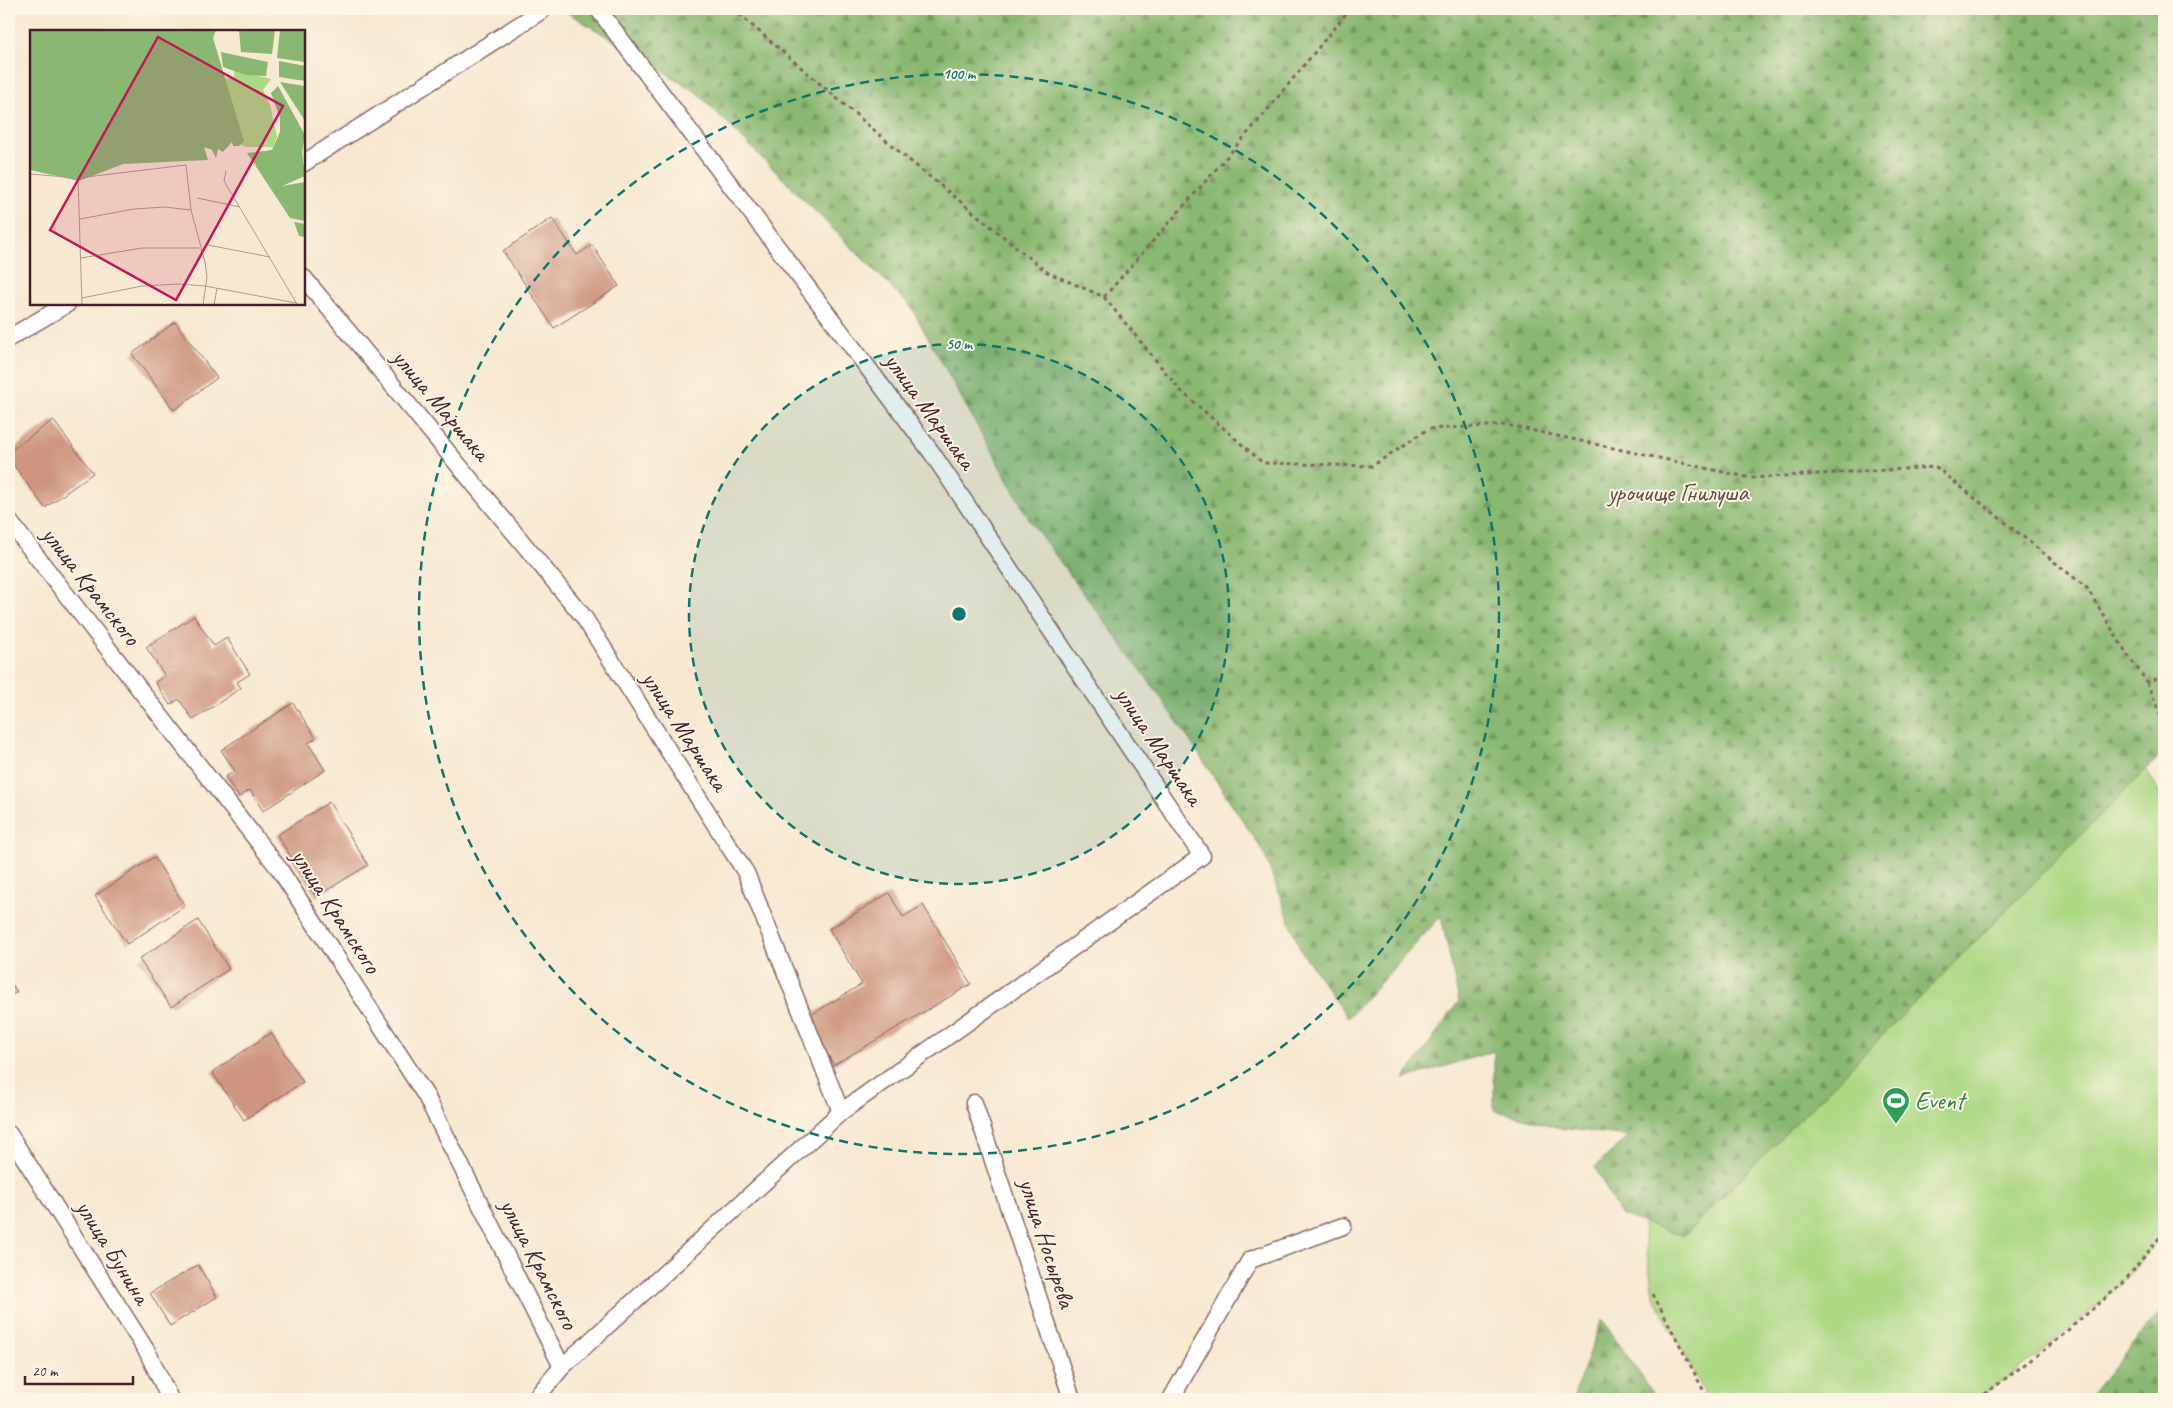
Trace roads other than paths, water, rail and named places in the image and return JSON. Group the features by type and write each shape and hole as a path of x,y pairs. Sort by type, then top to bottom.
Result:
{"lane":[{"path":"305,162 544,9"},
{"name":"улица Маршака","path":"305,279 588,625 746,873 840,1112 1202,856 932,453 598,9"},
{"path":"9,338 65,305"},
{"name":"улица Крамского","path":"9,521 280,870 426,1096 562,1367"},
{"name":"улица Носырева","path":"974,1103 1072,1399"},
{"path":"535,1399 562,1367 840,1112"},
{"name":"улица Бунина","path":"9,1134 148,1353 170,1399"},
{"path":"1170,1399 1250,1260 1343,1226"}],"place":[{"name":"Event","path":"1896,1125"}],"park label":[{"name":"урочище Гнилуша","path":"1678,493"}]}
